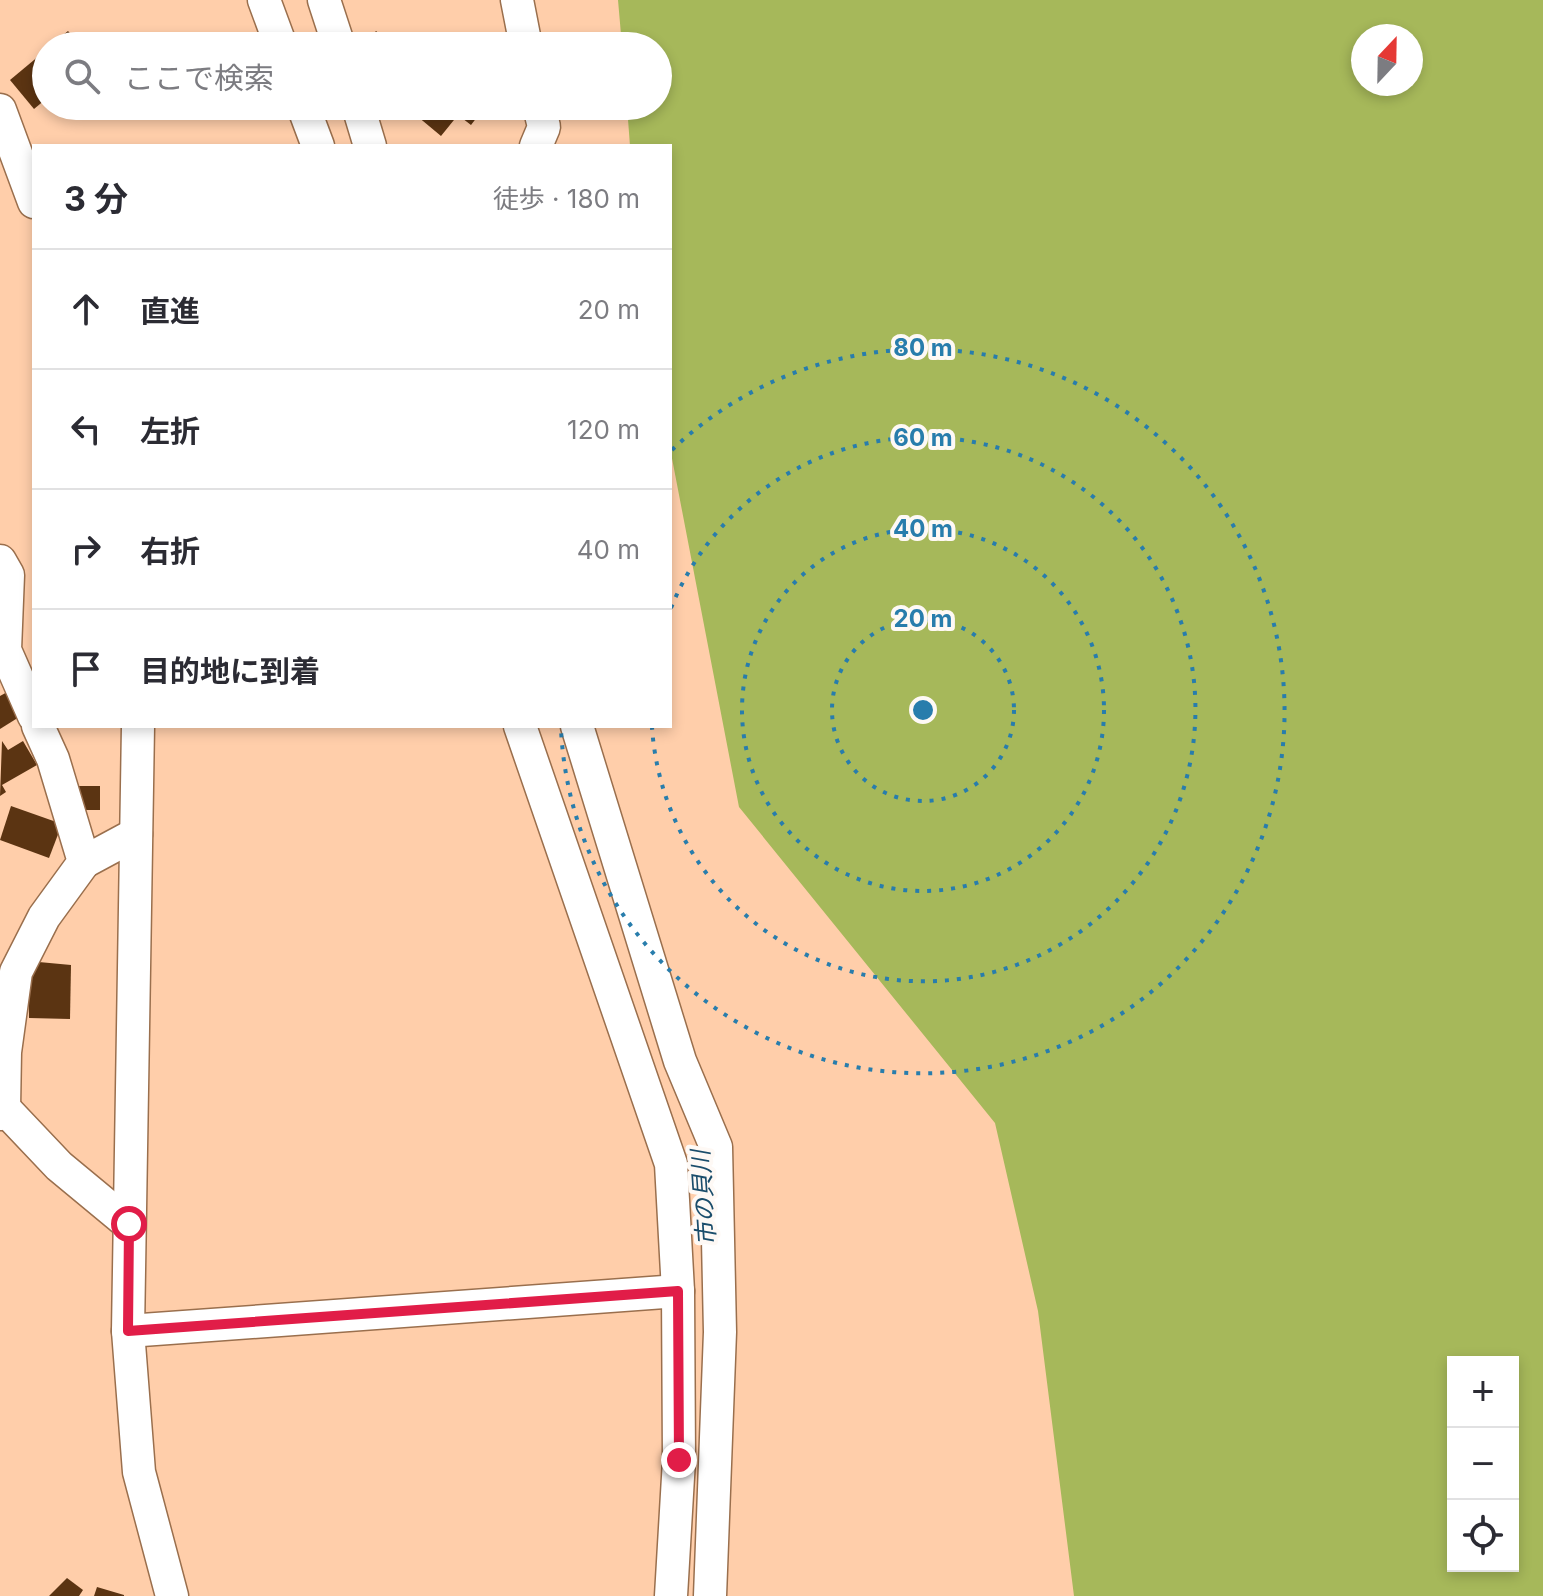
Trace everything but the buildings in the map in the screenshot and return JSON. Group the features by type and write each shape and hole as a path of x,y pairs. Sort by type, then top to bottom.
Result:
{"street":[{"path":"264,0 276,32"},
{"path":"324,0 334,32"},
{"path":"517,0 523,32"},
{"path":"0,110 32,197"},
{"path":"308,120 317,144"},
{"path":"362,120 369,144"},
{"path":"537,144 544,127 542,120"},
{"path":"0,561 8,575 2,644 32,712"},
{"path":"39,728 53,759 84,862"},
{"path":"138,728 128,1331 139,1472 172,1596"},
{"path":"521,728 671,1164 678,1291 679,1460 671,1596"},
{"path":"578,728 680,1061 716,1147 720,1332 710,1596"},
{"path":"129,1224 59,1166 2,1099 16,972 44,917 84,862 136,834"},
{"path":"128,1331 678,1291"}],"green space":[{"path":"618,0 1543,0 1543,1596 1074,1596 1038,1311 995,1123 739,807 672,458 672,144 630,144 628,120 672,120 672,32 621,32"}],"route":[{"path":"129,1224 128,1331 678,1291 679,1460"}],"water label":[{"name":"市の貝川","path":"704,1198"}]}
